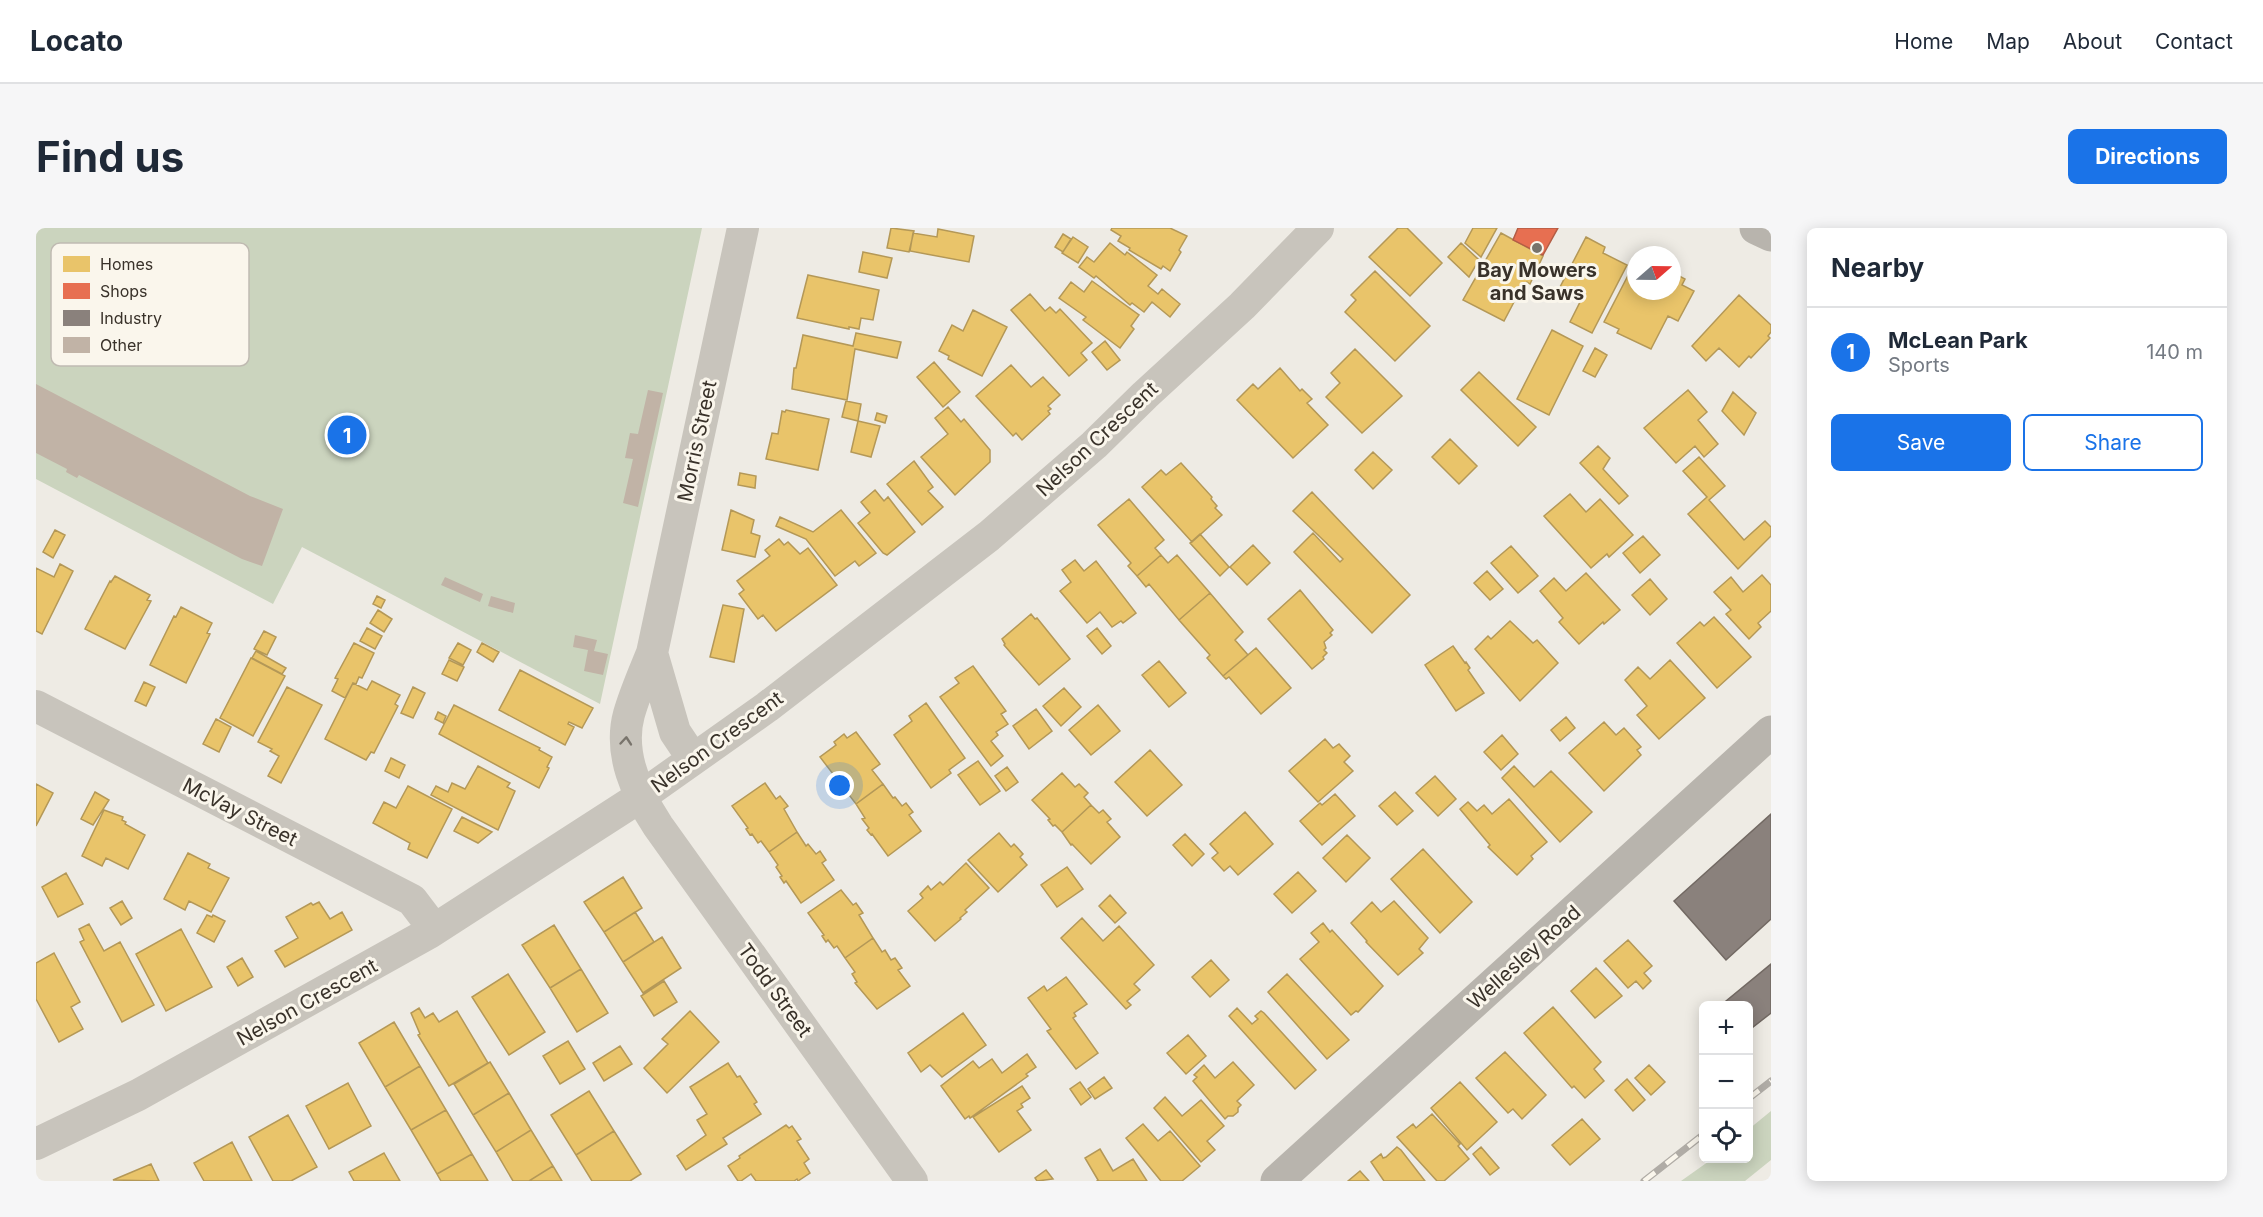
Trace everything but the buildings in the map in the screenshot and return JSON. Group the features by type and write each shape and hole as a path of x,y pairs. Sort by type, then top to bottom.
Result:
{"street":[{"name":"Morris Street","path":"640,797 625,751 629,716 652,653 743,228"},
{"name":"Nelson Crescent","path":"36,1144 138,1095 434,930 640,797 786,693 989,536 1095,445 1145,394 1242,306 1318,228"},
{"path":"1756,228 1771,235"},
{"name":"Morris Street","path":"652,653 675,732 693,759"},
{"name":"McVay Street","path":"36,706 412,900 434,930"},
{"name":"Wellesley Road","path":"1277,1181 1771,732"},
{"name":"Todd Street","path":"640,797 658,826 912,1181"}],"green space":[{"path":"36,228 702,228 600,704 302,547 273,604 36,479"},
{"path":"1771,1111 1771,1160 1745,1181 1681,1181 1706,1163 1753,1163 1753,1126"}],"railway":[{"path":"1753,1095 1771,1081"},
{"path":"1644,1181 1699,1138"}],"place":[{"name":"Bay Mowers and Saws","path":"1537,248"},
{"name":"McLean Park","path":"347,435"}]}
